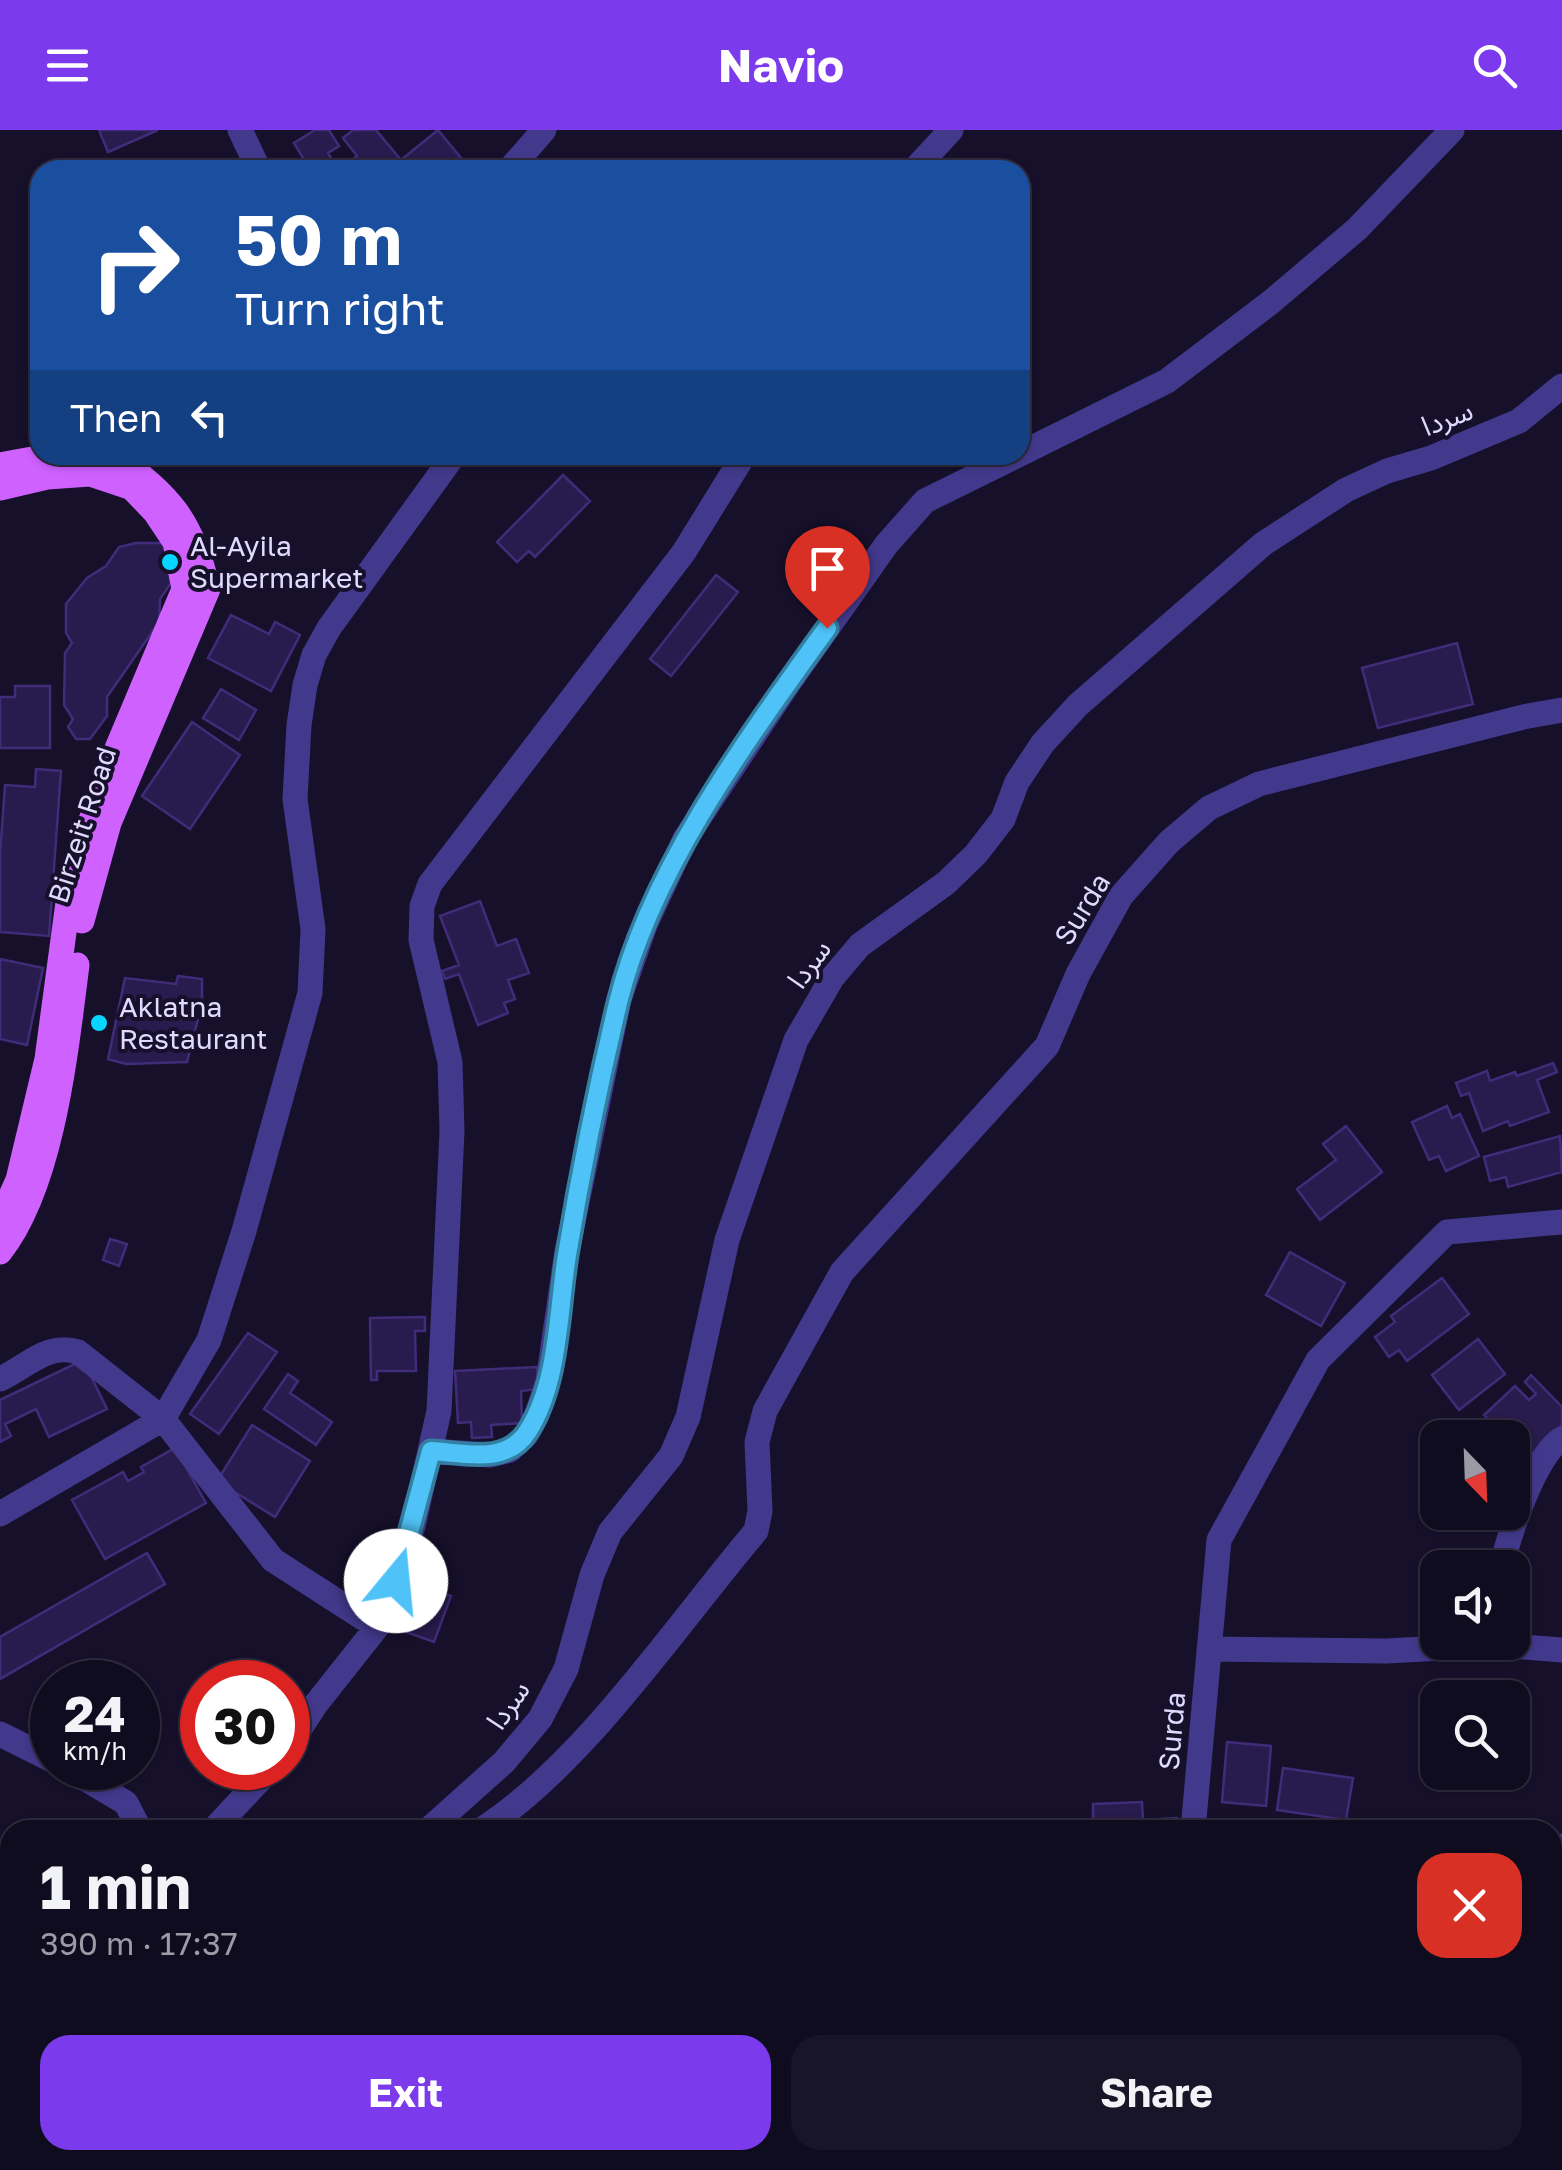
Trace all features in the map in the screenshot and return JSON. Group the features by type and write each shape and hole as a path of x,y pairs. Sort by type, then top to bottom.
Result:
{"main road":[{"path":"0,466 30,460"},
{"path":"0,488 99,465"},
{"path":"0,1252 36,1186 56,1060 69,896 77,859 103,783 184,589 175,542 156,512 112,465"},
{"path":"0,1220 18,1180 56,1060"}],"street":[{"path":"240,130 254,160"},
{"path":"517,160 544,130"},
{"path":"923,160 951,130"},
{"path":"1030,449 1182,370 1271,302 1356,229 1452,130"},
{"name":"سردا","path":"439,1820 504,1762 540,1719 566,1669 592,1575 610,1532 670,1456 688,1417 727,1240 796,1040 832,978 860,946 946,883 976,854 1003,819 1018,782 1043,743 1078,705 1262,544 1346,490 1519,421 1562,386"},
{"path":"0,1514 163,1419 209,1340 244,1231 310,993 314,929 295,799 299,725 314,655 329,628 447,465"},
{"path":"310,1713 377,1627 396,1581 439,1412 450,1062 421,940 422,906 430,884 684,552 738,465"},
{"path":"431,1451 490,1455 510,1450 526,1436 536,1417 548,1381 568,1250 619,999 645,925 685,838 886,545 925,502 999,465"},
{"name":"Surda","path":"493,1820 558,1766 756,1531 760,1510 757,1442 765,1411 842,1272 1046,1046 1078,974 1121,896 1169,842 1209,808 1259,784 1562,710"},
{"name":"Surda","path":"1194,1820 1219,1540 1318,1360 1447,1232 1562,1222"},
{"path":"0,1379 47,1351 63,1348 78,1352 163,1419 273,1560 377,1627"},
{"path":"1508,1550 1533,1479 1555,1442 1562,1439"},
{"path":"1530,1647 1562,1650"},
{"path":"1209,1649 1420,1648"},
{"path":"0,1734 30,1749"},
{"path":"104,1790 126,1803 135,1820"},
{"path":"222,1820 250,1790"}],"building":[{"path":"99,130 158,130 108,152"},
{"path":"315,130 329,130 339,146 328,153 332,160 304,160 294,143"},
{"path":"353,130 376,130 401,160 353,160 357,156 343,138"},
{"path":"438,130 463,160 401,160"},
{"path":"563,475 590,501 535,557 529,551 517,562 497,542"},
{"path":"165,543 171,583 160,599 159,622 107,697 107,716 90,739 76,739 68,727 73,719 64,705 65,653 72,643 66,633 66,604 87,578 106,566 119,547"},
{"path":"716,575 738,592 671,676 650,659"},
{"path":"231,615 269,634 275,622 300,635 271,691 208,658"},
{"path":"1457,643 1473,704 1378,728 1362,668"},
{"path":"15,686 50,686 50,748 0,748 0,697 15,697"},
{"path":"221,689 256,710 239,740 203,718"},
{"path":"192,722 240,755 190,829 142,796"},
{"path":"36,769 61,771 49,936 0,932 5,785 35,787"},
{"path":"480,901 497,946 516,939 529,973 508,980 515,999 504,1003 508,1013 478,1025 459,974 445,979 442,971 459,965 440,916"},
{"path":"0,959 43,968 27,1045 0,1039"},
{"path":"178,976 202,979 202,1004 187,1062 126,1064 108,1059 125,978 176,984"},
{"path":"1553,1063 1557,1072 1537,1080 1549,1112 1510,1126 1508,1121 1483,1131 1469,1093 1461,1096 1456,1083 1487,1071 1490,1081"},
{"path":"1447,1106 1452,1118 1460,1114 1479,1156 1446,1171 1439,1156 1429,1160 1412,1122"},
{"path":"1346,1126 1382,1172 1320,1220 1297,1189 1336,1160 1323,1144"},
{"path":"1560,1136 1562,1172 1508,1187 1506,1177 1490,1181 1484,1157"},
{"path":"110,1239 127,1244 119,1266 103,1260"},
{"path":"1290,1252 1345,1283 1321,1326 1266,1295"},
{"path":"1442,1278 1469,1314 1407,1361 1399,1350 1389,1357 1375,1337 1395,1322 1391,1316"},
{"path":"425,1317 425,1331 415,1331 416,1371 377,1371 377,1380 371,1380 370,1318"},
{"path":"248,1333 277,1352 219,1434 190,1414"},
{"path":"1478,1339 1505,1374 1459,1410 1432,1375"},
{"path":"83,1360 107,1409 49,1437 36,1409 5,1424 11,1436 0,1442 0,1400"},
{"path":"537,1367 538,1389 521,1391 522,1423 491,1425 492,1437 472,1438 471,1422 458,1423 455,1371"},
{"path":"288,1374 298,1381 290,1393 332,1422 316,1445 264,1409"},
{"path":"1531,1375 1562,1407 1562,1425 1530,1456 1530,1420 1489,1420 1484,1415 1515,1386 1529,1400 1536,1394 1525,1382"},
{"path":"252,1425 310,1461 275,1517 217,1481"},
{"path":"175,1448 206,1503 105,1559 72,1500 123,1472 128,1481 144,1472 141,1467"},
{"path":"147,1553 165,1584 0,1679 0,1637"},
{"path":"420,1585 451,1596 434,1642 403,1631"},
{"path":"1227,1742 1271,1746 1266,1806 1222,1802"},
{"path":"1283,1768 1353,1778 1346,1820 1277,1810"},
{"path":"1142,1802 1143,1820 1093,1820 1093,1804"}],"place":[{"name":"Al-Ayila Supermarket","path":"170,562"},
{"name":"Aklatna Restaurant","path":"99,1023"}],"route":[{"path":"396,1581 431,1451 490,1455 510,1450 526,1436 536,1417 548,1381 568,1250 619,999 645,925 685,838 827,628"}]}
